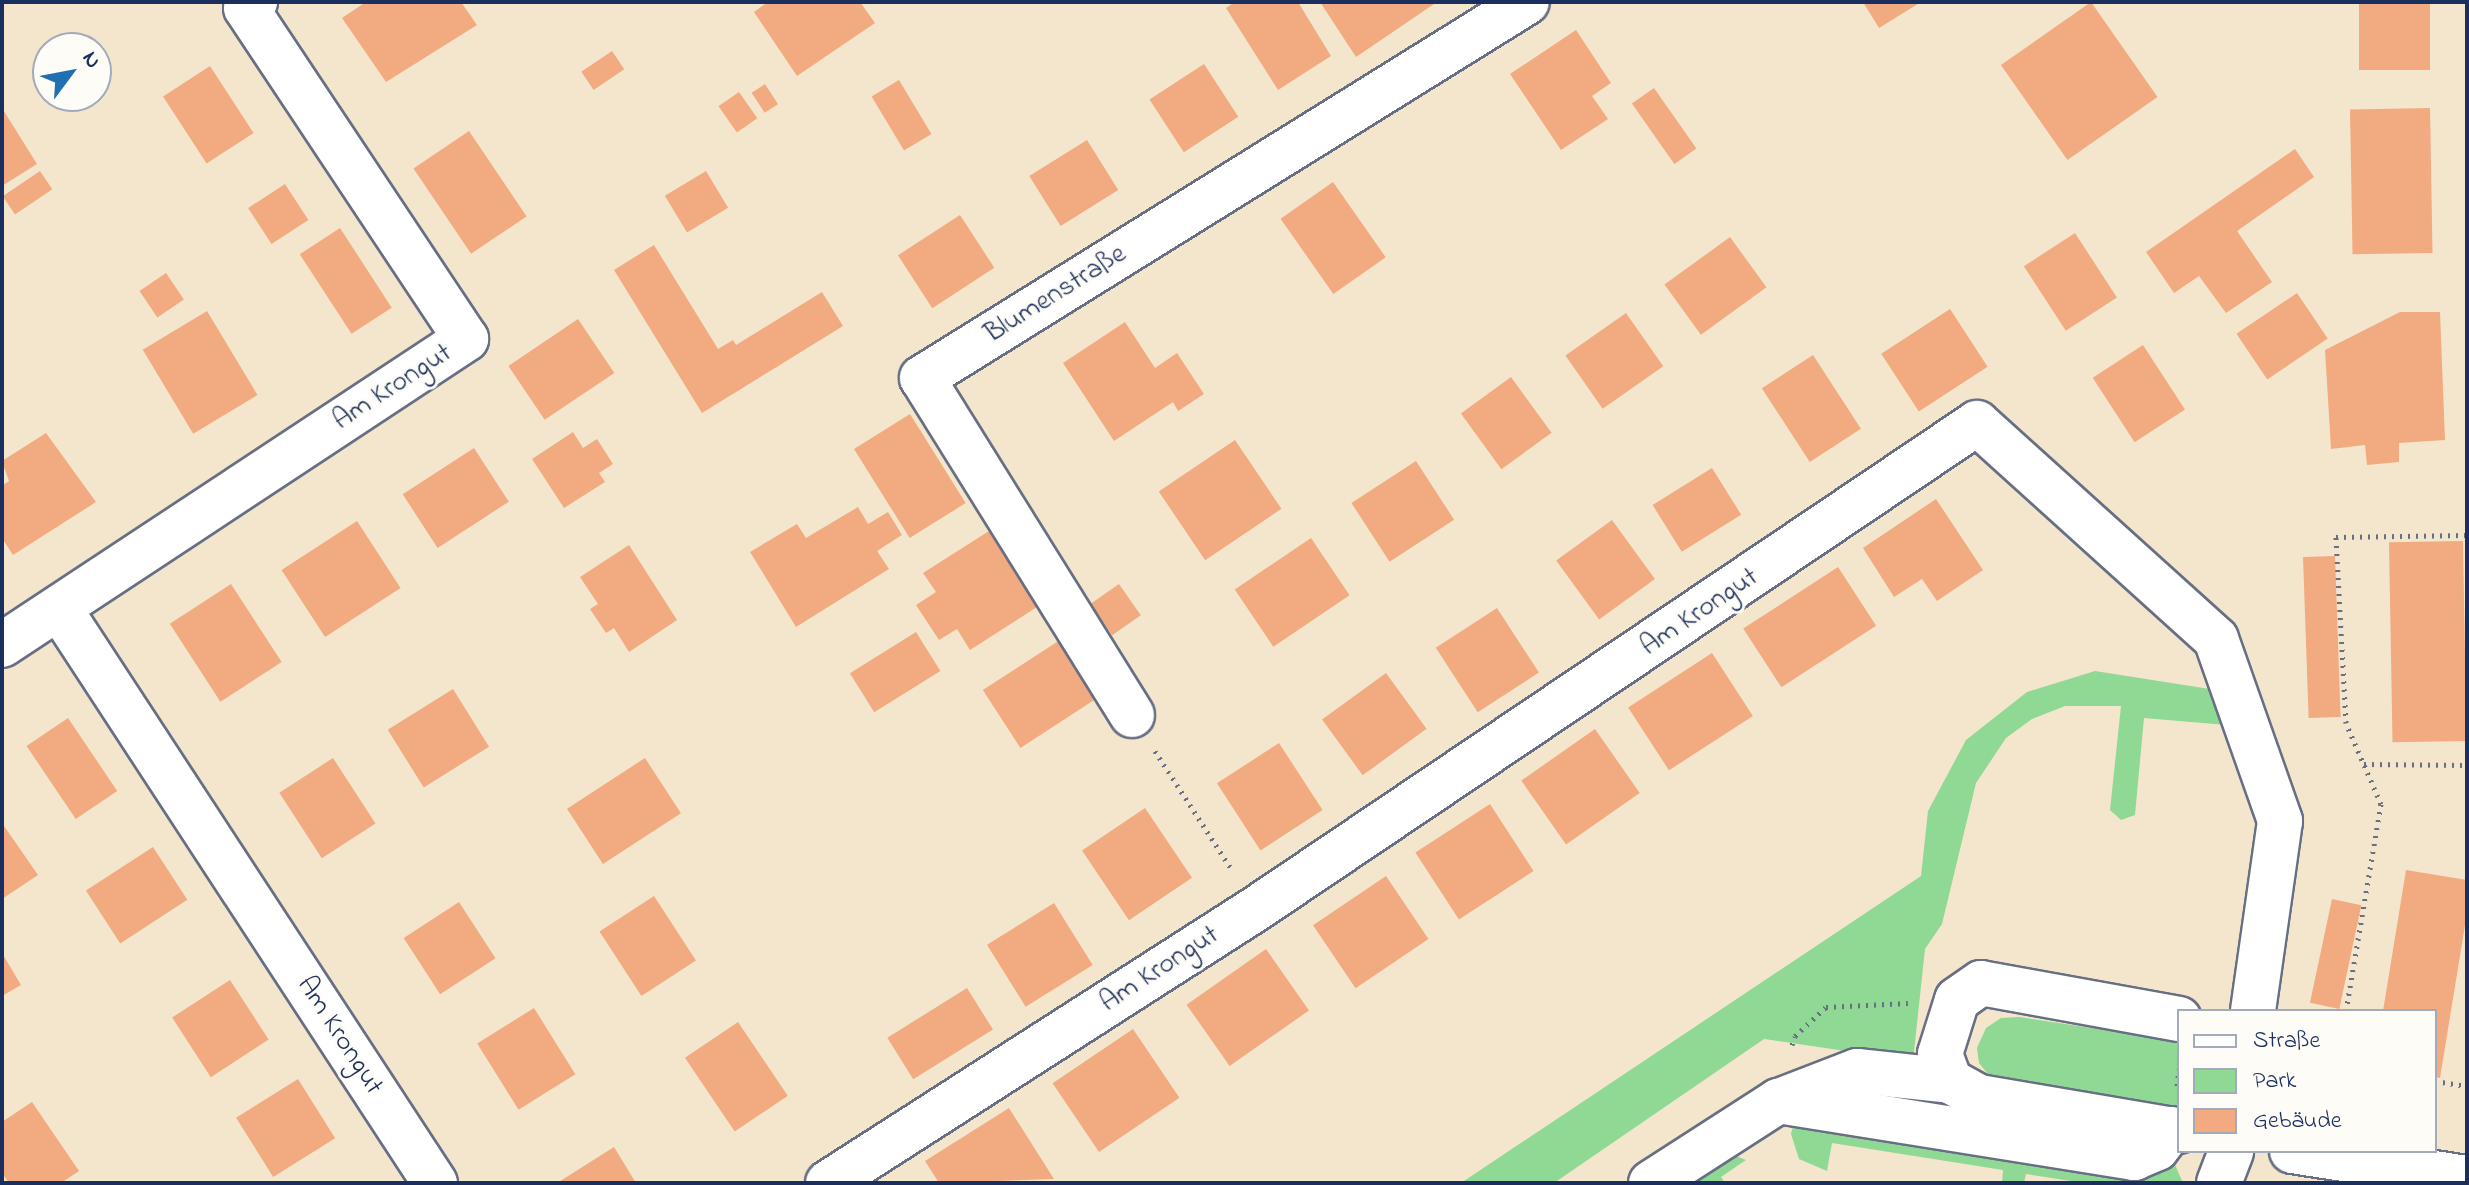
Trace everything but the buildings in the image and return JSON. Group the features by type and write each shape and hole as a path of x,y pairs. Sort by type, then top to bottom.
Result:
{"street":[{"name":"Am Krongut","path":"2,645 466,339 246,8 255,2"},
{"name":"Blumenstraße","path":"1139,727 922,378 1527,2"},
{"name":"Am Krongut","path":"828,1183 1257,908 1977,423 2216,639 2280,821 2253,1009"},
{"name":"Am Krongut","path":"59,608 435,1183"},
{"path":"1950,1081 1940,1054 1946,1022 1957,1000 1981,983 2177,1019"},
{"path":"1651,1183 1778,1101 1857,1071 1950,1081 1979,1097 2175,1130"},
{"path":"1778,1101 2134,1158 2157,1148 2175,1130"},
{"path":"2219,1183 2230,1153"},
{"path":"2305,1153 2467,1178"}],"path":[{"path":"2346,1009 2381,804 2346,723 2336,537 2467,535"},
{"path":"1139,727 1237,877"},
{"path":"2364,764 2467,765"},
{"path":"2437,1081 2467,1086"}],"green space":[{"path":"2095,671 2216,690 2226,725 2144,718 2135,815 2121,820 2110,810 2121,706 2065,706 2032,719 2006,738 1976,783 1942,924 1925,949 1913,1061 1764,1039 1554,1183 1461,1183 1921,876 1928,811 1966,740 2027,692"},
{"path":"2019,1017 2177,1041 2177,1115 1996,1084 1979,1063 1977,1048 1986,1028 2001,1018"},
{"path":"1795,1118 2169,1151 2183,1183 2084,1183 2026,1174 2024,1183 2002,1183 2003,1170 1832,1143 1827,1171 1799,1159 1791,1134"},
{"path":"1734,1155 1746,1160 1721,1177 1725,1183 1687,1183"}]}
